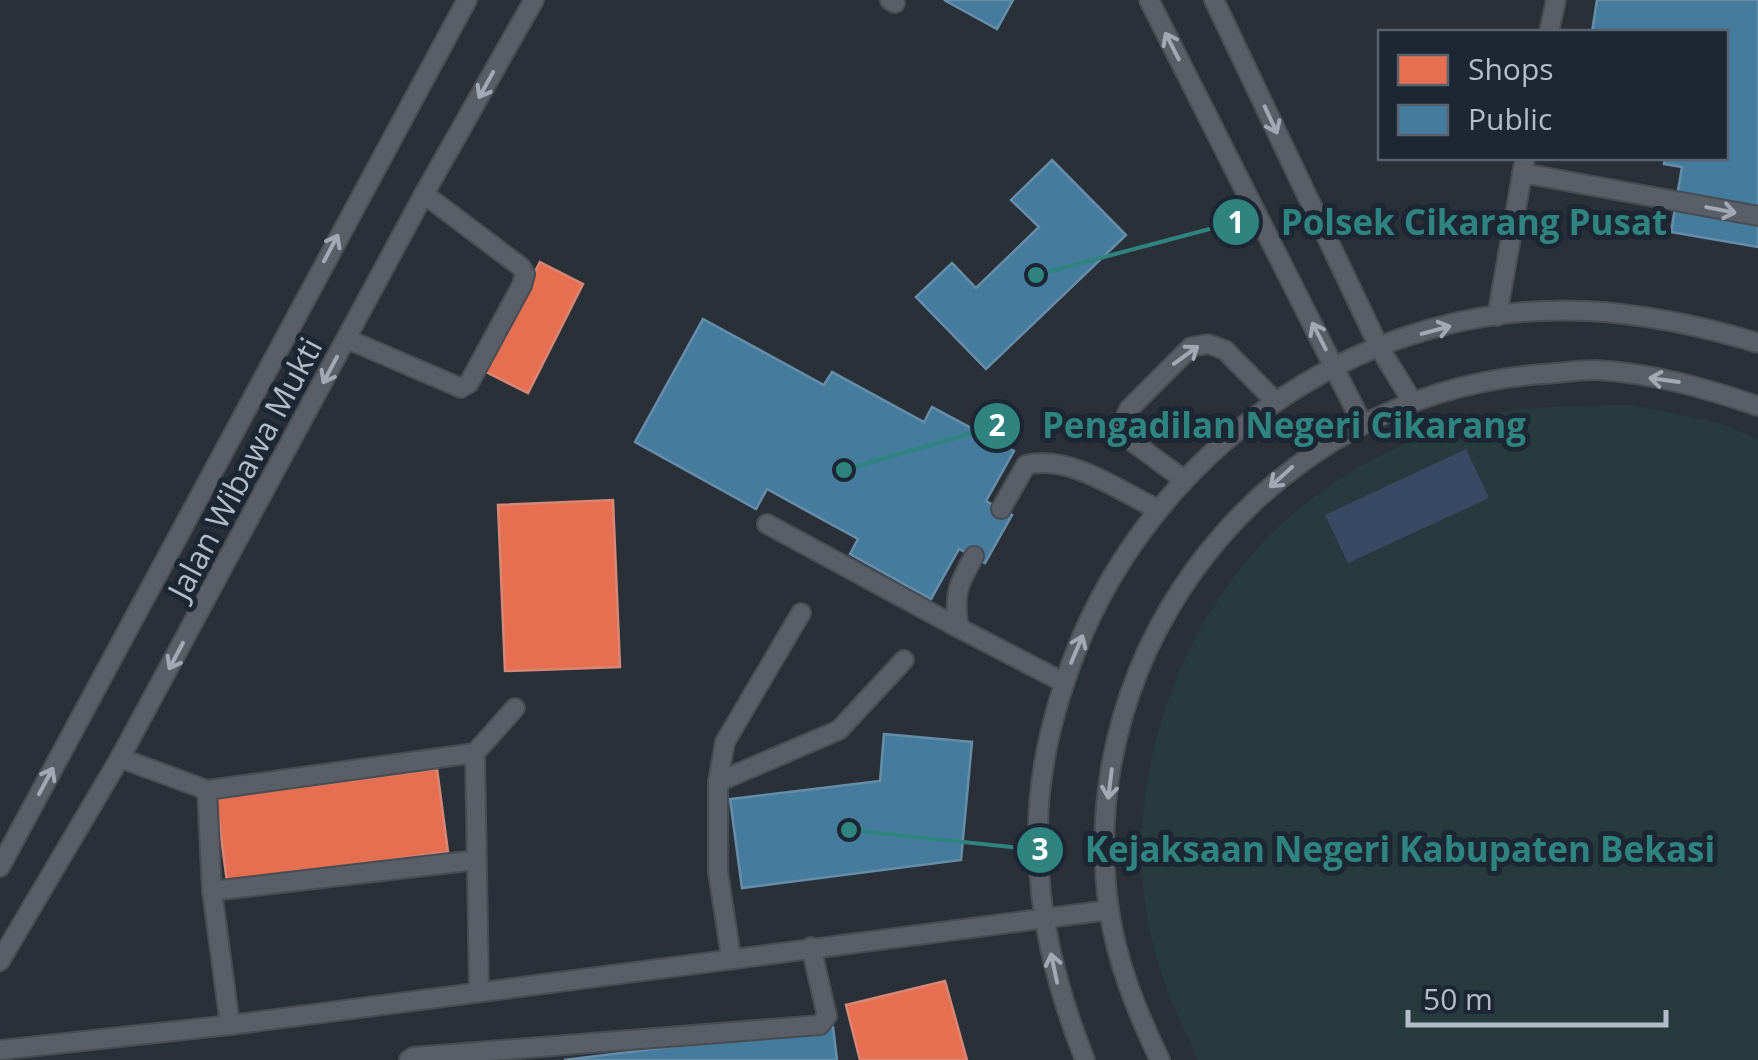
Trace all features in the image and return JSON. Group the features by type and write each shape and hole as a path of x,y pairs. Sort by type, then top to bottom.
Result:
{"lane":[{"name":"Jalan Wibawa Mukti","path":"0,867 467,0"},
{"name":"Jalan Wibawa Mukti","path":"0,960 120,758 424,194 534,0"},
{"path":"1150,0 1362,423"},
{"path":"1214,0 1379,347 1412,401"},
{"path":"1549,30 1556,0"},
{"path":"1496,316 1523,165 1758,216"},
{"path":"347,339 445,383 466,386 522,285 526,274 521,266 424,194"},
{"path":"1085,1060 1061,998 1043,917 1038,838 1044,759 1063,682 1102,591 1157,509 1184,479 1227,437 1275,401 1334,367 1437,328 1496,316 1584,311 1672,320 1758,343"},
{"path":"1184,479 1130,440 1122,426 1129,410 1191,347 1208,344 1224,350 1275,401"},
{"path":"1160,1060 1132,1002 1109,910 1105,827 1115,744 1140,665 1178,590 1229,524 1290,468 1362,423 1412,401 1502,377 1595,370 1688,383 1758,406"},
{"path":"1001,509 1026,465 1045,460 1088,475 1157,509"},
{"path":"767,524 1063,682"},
{"path":"959,628 954,604 959,583 974,556"},
{"path":"731,958 718,872 718,782 725,742 801,612"},
{"path":"718,782 839,730 904,660"},
{"path":"120,758 207,790 474,753 515,708"},
{"path":"474,753 479,991"},
{"path":"207,790 212,891 230,1025"},
{"path":"212,891 476,860"},
{"path":"0,1050 230,1025 1109,910"},
{"path":"409,1060 820,1025 827,1016 811,947"}],"green space":[{"path":"1632,405 1719,423 1758,439 1758,1060 1198,1060 1166,987 1150,930 1142,855 1145,800 1155,744 1172,690 1195,638 1224,590 1259,547 1299,509 1353,471 1411,441 1495,413"}],"water":[{"path":"1466,449 1489,498 1348,563 1325,515"}],"building: Shops":[{"path":"540,262 583,284 528,393 484,371"},
{"path":"613,500 620,667 505,671 498,505"},
{"path":"437,769 448,852 227,882 216,798"},
{"path":"945,981 967,1060 860,1060 846,1005"}],"building: Public":[{"path":"944,0 1013,0 997,29"},
{"path":"1597,0 1758,0 1758,247 1671,232 1682,167 1664,164 1665,160 1728,160 1728,30 1592,30"},
{"path":"1052,160 1126,235 986,369 916,297 952,263 976,288 1039,227 1011,200"},
{"path":"703,319 824,385 832,372 924,422 932,407 1014,451 986,501 1012,515 985,563 959,549 931,599 850,554 858,539 767,489 756,509 635,442"},
{"path":"884,734 972,742 961,860 742,888 730,799 880,781"},
{"path":"833,1027 837,1060 564,1060"}],"place":[{"name":"Polsek Cikarang Pusat","path":"1036,275"},
{"name":"Pengadilan Negeri Cikarang","path":"844,470"},
{"name":"Kejaksaan Negeri Kabupaten Bekasi","path":"849,830"}]}
